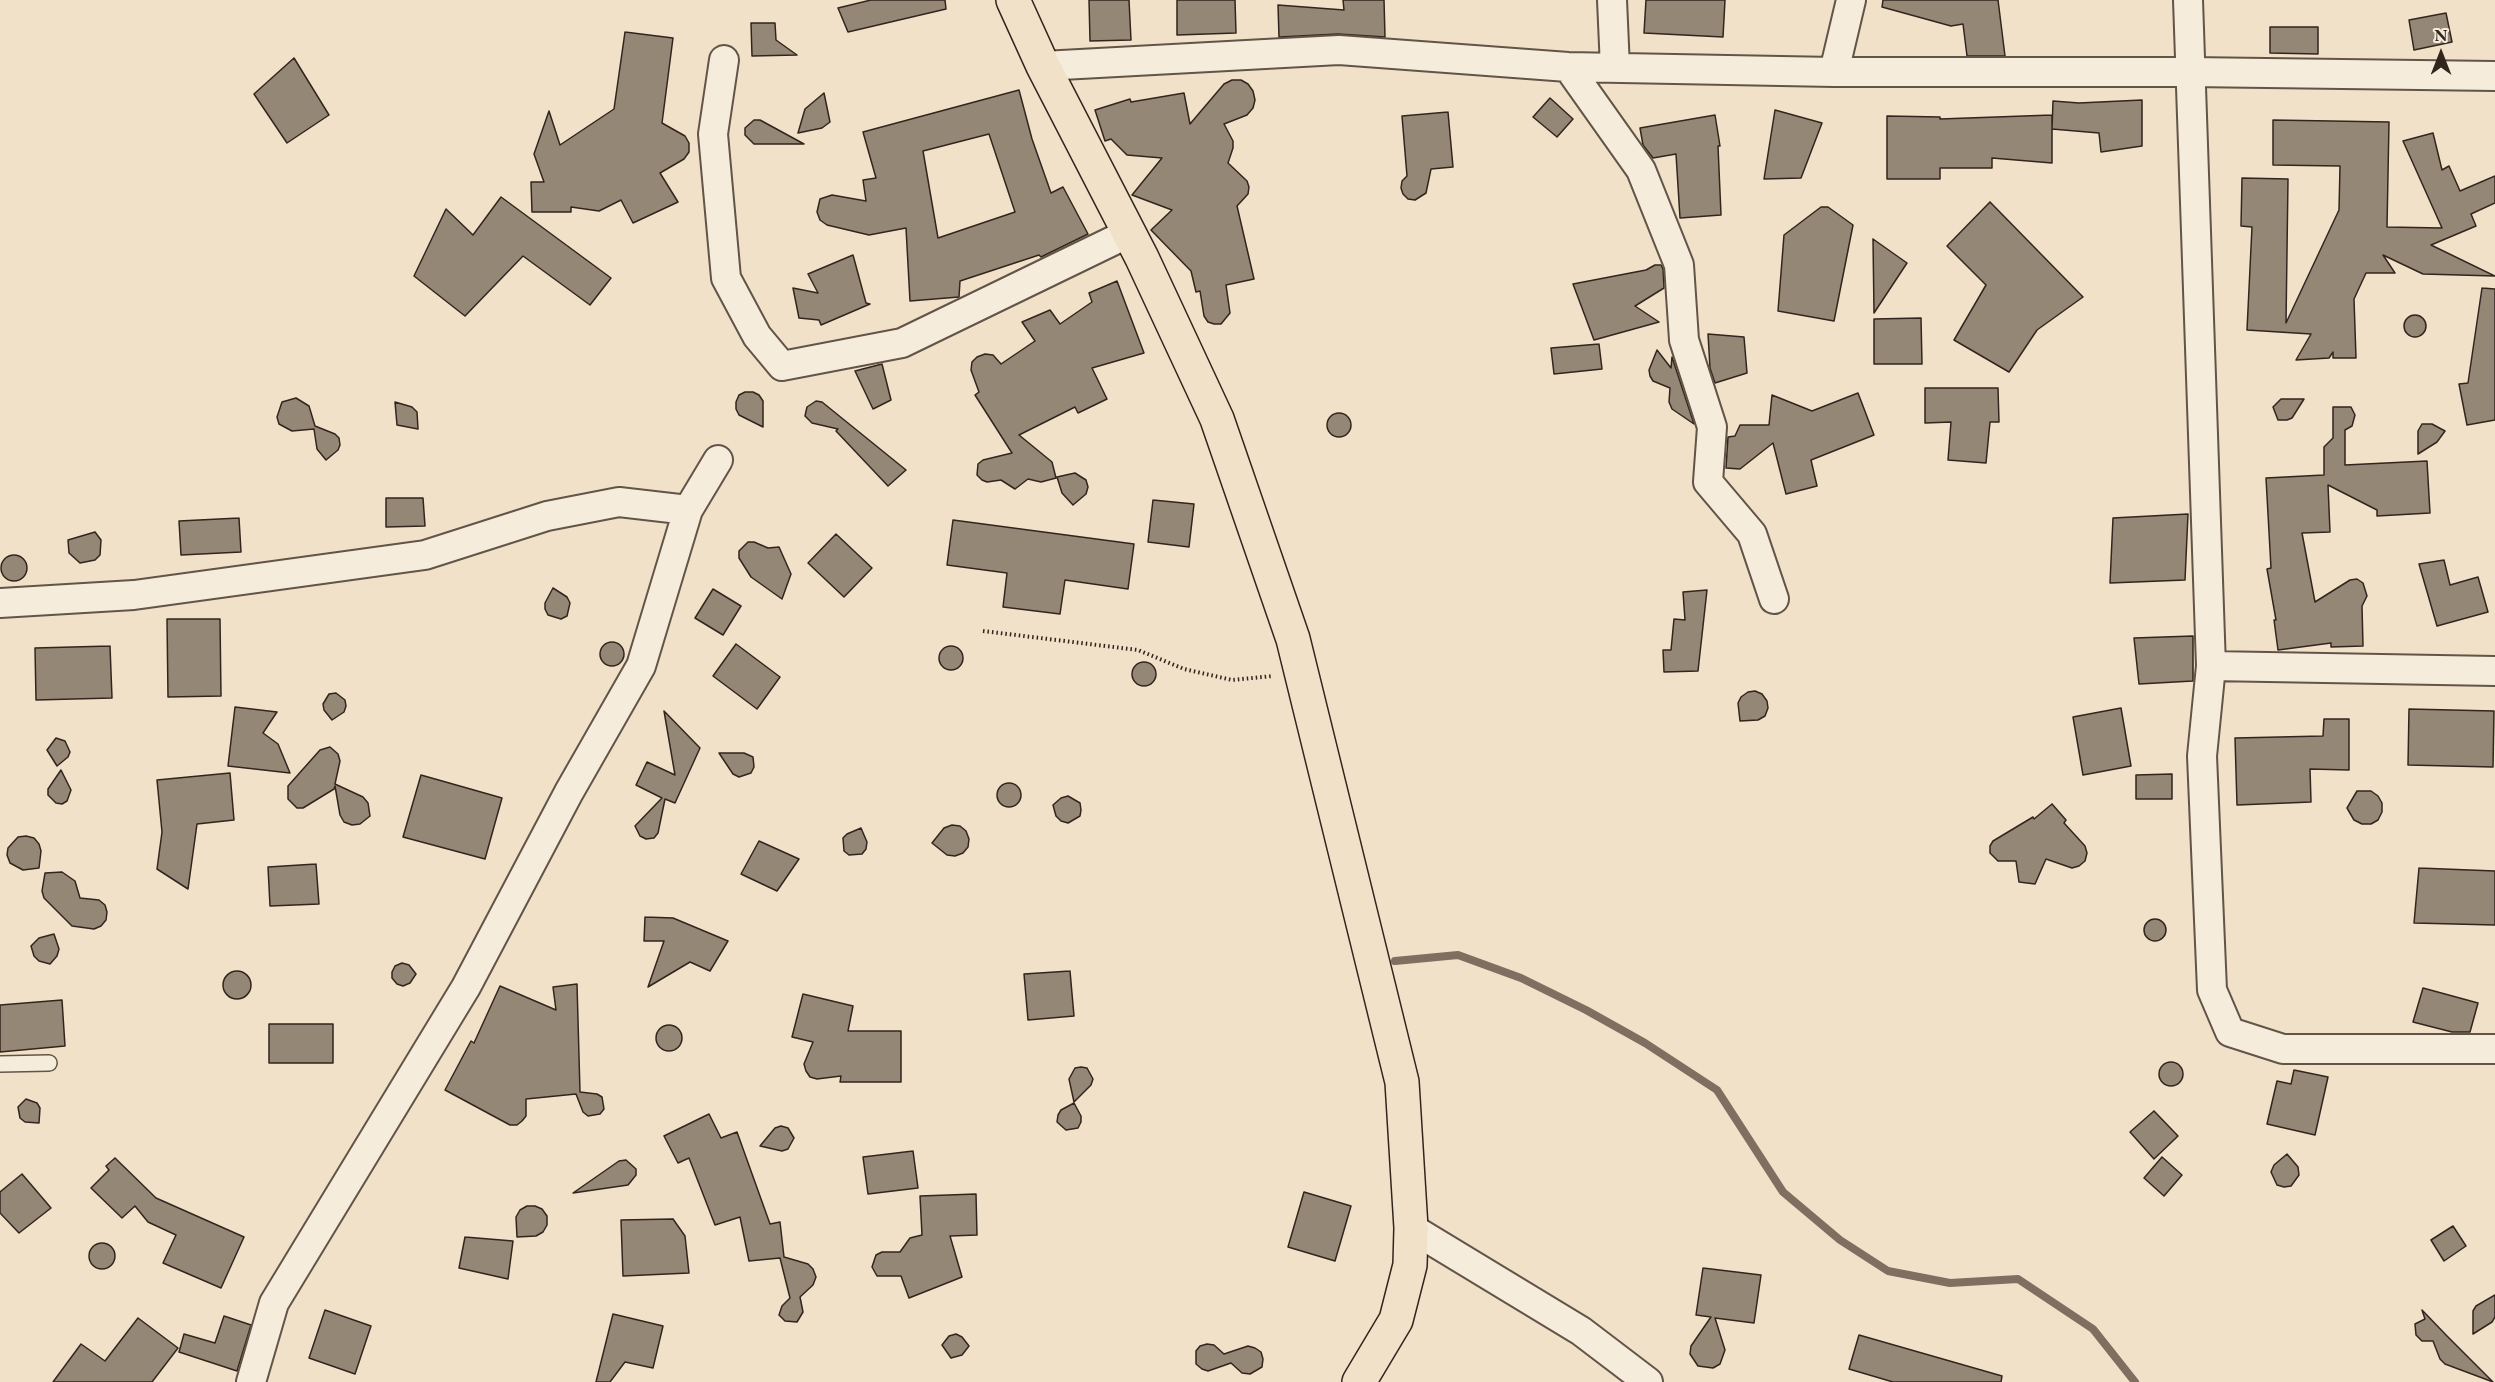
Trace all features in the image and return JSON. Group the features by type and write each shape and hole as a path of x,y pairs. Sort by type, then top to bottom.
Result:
{"main road":[{"path":"1013,0 1043,66 1129,233 1217,419 1293,639 1402,1082 1411,1227 1410,1265 1396,1320 1359,1382"}],"street":[{"path":"1612,0 1615,68"},
{"path":"1834,72 1851,0"},
{"path":"2188,0 2211,666 2202,756 2212,990 2230,1032 2283,1049 2495,1049"},
{"path":"1043,66 1339,50 1568,67 1834,72 2190,72 2495,76"},
{"path":"724,60 712,134 726,278 757,336 782,366 902,343 1129,233"},
{"path":"1568,67 1641,170 1679,265 1684,340 1712,427 1708,482 1752,534 1774,599"},
{"path":"251,1382 274,1303 466,987 569,792 641,666 688,510 718,460"},
{"path":"0,603 134,596 425,555 547,516 619,502 688,510"},
{"path":"2211,666 2495,671"},
{"path":"1411,1227 1581,1331 1648,1382"}],"lane":[{"path":"0,1065 49,1064"}],"path":[{"path":"983,631 1138,650 1184,669 1232,681 1301,674"}],"building":[{"path":"871,0 945,0 946,9 848,32 838,8"},
{"path":"1089,0 1129,0 1131,40 1090,41"},
{"path":"1177,0 1235,0 1236,33 1177,35"},
{"path":"1343,0 1384,0 1385,37 1338,34 1279,37 1278,5 1344,10"},
{"path":"1646,0 1725,0 1723,37 1644,33"},
{"path":"1883,0 1998,0 2005,56 1967,56 1963,24 1951,26 1882,7"},
{"path":"2446,13 2452,42 2414,50 2409,20"},
{"path":"751,23 775,23 776,40 797,55 752,56"},
{"path":"2270,27 2318,27 2318,54 2270,53"},
{"path":"625,32 673,38 662,123 685,136 689,143 689,152 684,159 660,173 678,202 633,223 621,200 599,211 571,207 571,212 532,212 531,182 544,182 534,154 549,111 560,145 614,109"},
{"path":"294,58 329,115 287,143 254,94"},
{"path":"1232,80 1241,80 1248,84 1255,100 1253,108 1247,115 1224,124 1233,141 1228,163 1247,181 1249,187 1248,194 1237,206 1254,279 1226,285 1230,313 1221,324 1214,324 1208,322 1204,316 1200,291 1196,292 1191,271 1151,230 1172,210 1132,195 1162,158 1127,155 1111,139 1105,141 1095,110 1130,99 1131,102 1184,93 1190,124 1224,84"},
{"path":"1019,90 1032,139 1051,193 1063,187 1088,234 1041,257 1039,255 960,281 959,297 910,301 906,228 869,235 827,225 820,220 817,212 820,199 832,195 866,201 863,180 876,178 863,132","holes":["989,134 1015,212 938,238 923,151"]},
{"path":"824,93 830,122 822,128 798,133 805,109"},
{"path":"1550,98 1573,119 1557,137 1533,117"},
{"path":"2142,100 2142,146 2101,152 2099,133 2052,129 2053,101 2079,103"},
{"path":"1775,110 1822,123 1801,178 1764,179"},
{"path":"1448,112 1453,167 1431,169 1426,193 1415,200 1408,199 1401,188 1402,181 1407,176 1402,116"},
{"path":"1715,115 1720,146 1718,146 1721,215 1680,218 1676,154 1653,158 1643,145 1640,128"},
{"path":"2052,115 2052,163 1992,158 1992,168 1940,168 1940,179 1887,179 1887,116 1940,117 1940,119"},
{"path":"754,120 760,120 804,144 754,144 745,135 745,128"},
{"path":"2273,120 2389,122 2387,227 2442,228 2403,141 2433,133 2442,170 2449,166 2460,191 2495,176 2495,203 2471,214 2476,226 2431,245 2495,276 2423,274 2383,255 2395,273 2366,273 2354,299 2356,358 2333,358 2333,352 2329,358 2296,360 2311,334 2247,330 2252,227 2241,226 2242,178 2288,179 2286,323 2339,210 2340,166 2273,165"},
{"path":"501,197 611,278 590,305 523,256 465,316 414,276 446,209 473,235"},
{"path":"1990,202 2083,297 2037,330 2009,372 1954,340 1986,285 1947,246"},
{"path":"1821,207 1828,207 1853,225 1834,321 1778,311 1784,235"},
{"path":"1873,239 1907,263 1874,313"},
{"path":"853,255 866,303 870,304 821,325 819,320 799,318 793,288 818,293 808,274"},
{"path":"1655,265 1661,265 1663,269 1664,288 1635,306 1659,322 1594,340 1573,284 1646,270"},
{"path":"1117,281 1144,353 1092,368 1107,399 1078,413 1075,407 1019,435 1052,462 1056,478 1041,482 1028,479 1015,489 1001,480 987,482 982,480 977,475 978,464 983,460 1012,453 975,395 979,392 971,370 972,362 985,354 993,355 1001,364 1035,341 1022,322 1050,310 1060,324 1092,302 1089,293"},
{"path":"2482,288 2495,289 2495,420 2467,425 2459,384 2468,383"},
{"path":"2415,315 2423,318 2426,326 2423,334 2415,337 2407,334 2404,326 2407,318"},
{"path":"1921,318 1922,364 1874,364 1874,319"},
{"path":"1708,334 1744,337 1747,373 1715,383 1710,368"},
{"path":"1599,344 1602,369 1554,374 1551,348"},
{"path":"1657,350 1671,368 1672,357 1694,424 1672,409 1669,402 1670,388 1653,381 1650,376 1649,370"},
{"path":"882,364 891,400 873,409 855,371"},
{"path":"1925,388 1998,388 1999,422 1990,422 1986,463 1948,460 1951,422 1925,423"},
{"path":"745,392 759,395 763,401 763,427 739,415 736,402 739,395"},
{"path":"1858,393 1874,435 1811,460 1817,486 1786,494 1773,443 1740,469 1726,468 1728,437 1735,436 1740,425 1769,425 1772,395 1812,411"},
{"path":"296,398 309,406 315,426 339,438 338,450 326,460 317,449 314,429 292,431 279,424 277,417 282,402"},
{"path":"2281,399 2304,399 2292,418 2278,420 2273,407"},
{"path":"816,401 822,402 906,470 888,486 836,431 838,429 812,423 805,416 807,407"},
{"path":"395,402 412,407 417,412 418,429 397,425"},
{"path":"2333,407 2351,407 2355,415 2352,426 2345,430 2345,465 2427,461 2430,513 2377,516 2377,510 2328,485 2330,532 2302,533 2315,602 2350,580 2357,579 2363,583 2367,596 2362,606 2363,646 2331,647 2331,643 2278,650 2274,620 2276,620 2267,569 2271,568 2266,478 2324,475 2324,447 2333,438"},
{"path":"1339,413 1348,416 1351,425 1348,434 1339,437 1330,434 1327,425 1330,416"},
{"path":"2422,424 2432,424 2445,431 2437,442 2418,454 2418,431"},
{"path":"1075,473 1086,480 1088,487 1086,494 1073,505 1062,493 1057,477"},
{"path":"386,498 423,498 425,526 386,527"},
{"path":"1153,500 1194,504 1189,547 1148,542"},
{"path":"2188,514 2185,580 2110,583 2113,518"},
{"path":"239,518 241,552 181,555 179,521"},
{"path":"953,520 1134,544 1128,589 1065,580 1060,614 1003,607 1007,573 947,565"},
{"path":"95,532 101,540 100,555 95,560 80,563 69,553 68,540"},
{"path":"836,534 872,568 844,597 808,563"},
{"path":"748,542 768,548 779,547 791,574 782,599 751,577 739,558 739,551"},
{"path":"14,555 23,559 27,568 23,577 14,581 5,577 1,568 5,559"},
{"path":"2444,560 2450,585 2478,577 2488,612 2437,626 2419,564"},
{"path":"553,588 567,597 570,603 567,616 561,619 548,615 545,609 545,603"},
{"path":"713,589 741,606 723,635 695,618"},
{"path":"1707,590 1698,671 1664,672 1663,650 1671,650 1674,619 1685,620 1683,592"},
{"path":"167,619 220,619 221,696 168,697"},
{"path":"2193,636 2193,681 2139,684 2134,638"},
{"path":"612,642 620,646 624,654 620,662 612,666 604,662 600,654 604,646"},
{"path":"736,644 780,677 757,709 713,676"},
{"path":"110,646 112,698 36,700 35,648"},
{"path":"951,646 959,650 963,658 959,666 951,670 943,666 939,658 943,650"},
{"path":"1144,662 1149,663 1155,669 1155,679 1149,685 1144,686 1139,685 1133,679 1132,674 1133,669 1139,663"},
{"path":"1755,691 1762,694 1767,701 1768,708 1765,716 1758,720 1740,721 1738,703 1741,697 1748,692"},
{"path":"336,693 345,700 346,706 344,712 332,720 324,710 323,704 329,694"},
{"path":"235,707 277,712 263,733 278,744 290,773 228,766"},
{"path":"2121,708 2131,766 2083,775 2073,717"},
{"path":"2409,709 2494,711 2493,767 2408,765"},
{"path":"664,711 700,748 675,803 665,799 658,833 654,838 646,839 640,836 635,826 662,798 636,785 647,762 675,775"},
{"path":"2324,719 2349,719 2349,770 2310,769 2311,802 2237,805 2235,738 2323,736"},
{"path":"56,738 65,741 70,752 68,757 57,766 47,750"},
{"path":"330,747 338,754 340,761 335,784 363,797 368,803 370,816 360,824 352,825 344,822 340,815 335,786 334,789 303,808 297,808 288,799 288,786 320,750"},
{"path":"719,753 744,753 753,757 754,767 751,773 739,777 733,774"},
{"path":"61,770 71,790 67,801 62,804 56,803 48,795 48,789"},
{"path":"230,773 234,820 197,824 188,889 157,869 162,832 157,780"},
{"path":"2172,774 2172,799 2136,799 2136,775"},
{"path":"421,775 502,798 485,859 403,837"},
{"path":"1009,783 1014,784 1020,790 1020,800 1014,806 1009,807 1004,806 998,800 997,795 998,790 1004,784"},
{"path":"2357,791 2371,791 2382,803 2382,812 2378,820 2371,824 2362,824 2354,820 2347,808"},
{"path":"1068,796 1080,803 1081,810 1080,816 1068,823 1056,816 1053,805 1061,798"},
{"path":"2052,804 2066,820 2064,823 2085,846 2087,853 2085,861 2072,868 2046,859 2035,884 2019,882 2016,861 1998,861 1990,853 1990,846 1993,841 2033,817 2034,819"},
{"path":"952,825 960,826 966,831 969,839 968,847 963,853 955,856 947,855 932,843 944,828"},
{"path":"861,828 867,842 866,849 862,854 849,855 844,851 843,838"},
{"path":"18,837 34,838 39,844 41,851 39,868 23,870 10,863 7,855 8,848"},
{"path":"759,841 799,859 777,891 741,874"},
{"path":"316,864 319,904 270,906 268,867"},
{"path":"2419,868 2495,871 2495,925 2414,923"},
{"path":"62,872 75,881 80,898 99,900 105,905 106,920 101,926 94,929 72,926 44,898 42,891 45,873"},
{"path":"645,917 673,918 728,941 710,971 690,962 648,987 664,941 644,941"},
{"path":"2151,919 2159,919 2166,926 2166,934 2159,941 2151,941 2144,934 2144,926"},
{"path":"54,934 59,949 57,956 50,964 39,961 34,956 31,946 39,938"},
{"path":"402,963 409,965 416,974 410,983 403,986 397,984 392,978 395,966"},
{"path":"237,971 247,975 251,985 247,995 237,999 227,995 223,985 227,975"},
{"path":"1070,971 1074,1016 1028,1020 1024,974"},
{"path":"577,984 580,1092 597,1094 602,1097 604,1109 600,1114 588,1116 583,1112 576,1094 526,1099 526,1116 517,1125 510,1125 445,1090 471,1041 474,1043 500,986 556,1010 553,987"},
{"path":"2423,988 2478,1003 2470,1032 2452,1032 2413,1022"},
{"path":"803,994 853,1006 848,1031 901,1031 901,1082 840,1082 841,1076 817,1079 810,1077 804,1064 813,1042 792,1037"},
{"path":"62,1000 65,1046 0,1052 0,1005"},
{"path":"269,1024 333,1024 333,1063 269,1063"},
{"path":"669,1025 678,1029 682,1038 678,1047 669,1051 660,1047 656,1038 660,1029"},
{"path":"2171,1062 2179,1066 2183,1074 2179,1082 2171,1086 2163,1082 2159,1074 2163,1066"},
{"path":"1075,1068 1087,1068 1093,1079 1091,1085 1074,1102 1069,1079"},
{"path":"2294,1070 2328,1077 2315,1135 2267,1124 2277,1081 2291,1084"},
{"path":"26,1099 37,1103 40,1108 39,1123 25,1122 20,1118 18,1107"},
{"path":"1074,1103 1081,1116 1081,1122 1078,1128 1066,1130 1057,1122 1058,1115 1061,1110"},
{"path":"2154,1111 2178,1136 2154,1159 2130,1132"},
{"path":"709,1114 721,1138 737,1132 770,1224 780,1222 784,1257 808,1264 813,1269 816,1277 813,1285 800,1297 803,1312 797,1322 785,1321 779,1315 782,1306 790,1298 780,1258 749,1261 740,1217 715,1225 689,1158 678,1163 664,1136"},
{"path":"781,1126 788,1128 794,1138 788,1149 782,1151 760,1146 775,1128"},
{"path":"913,1151 918,1188 868,1194 863,1157"},
{"path":"2287,1154 2298,1167 2299,1175 2291,1186 2284,1187 2277,1185 2271,1172 2274,1165"},
{"path":"2162,1157 2182,1175 2164,1196 2144,1178"},
{"path":"115,1158 156,1198 244,1237 221,1288 163,1263 176,1235 148,1222 135,1206 122,1218 91,1188 109,1170 106,1166"},
{"path":"626,1160 636,1169 636,1175 628,1185 573,1193 619,1161"},
{"path":"22,1174 51,1208 19,1233 0,1213 0,1192"},
{"path":"1304,1192 1351,1206 1335,1261 1288,1247"},
{"path":"976,1194 977,1235 950,1236 962,1277 909,1298 901,1276 877,1276 872,1267 876,1255 882,1252 900,1252 910,1238 922,1235 920,1196"},
{"path":"527,1206 542,1209 547,1216 547,1225 543,1232 536,1236 517,1237 516,1217 520,1210"},
{"path":"673,1219 685,1236 689,1273 623,1276 621,1220"},
{"path":"2453,1226 2466,1246 2444,1261 2431,1240"},
{"path":"465,1237 513,1241 508,1279 459,1268"},
{"path":"102,1243 111,1247 115,1256 111,1265 102,1269 93,1265 89,1256 93,1247"},
{"path":"1703,1268 1761,1275 1754,1323 1715,1318 1725,1350 1720,1364 1713,1368 1698,1366 1690,1354 1691,1346 1711,1317 1696,1315"},
{"path":"2495,1295 2495,1317 2492,1322 2473,1334 2473,1311 2476,1306"},
{"path":"325,1310 371,1326 355,1374 309,1358"},
{"path":"2422,1310 2493,1382 2445,1364 2440,1359 2433,1341 2422,1341 2416,1335 2415,1324 2425,1319"},
{"path":"613,1314 663,1326 653,1368 625,1362 610,1382 596,1382"},
{"path":"224,1316 251,1325 237,1371 179,1352 184,1334 215,1343"},
{"path":"138,1318 178,1348 152,1382 53,1382 81,1344 105,1361"},
{"path":"956,1334 962,1337 969,1346 962,1355 951,1358 942,1345 949,1336"},
{"path":"1859,1335 2002,1376 2001,1382 1893,1382 1849,1369"},
{"path":"1214,1345 1224,1354 1248,1346 1255,1348 1261,1352 1262,1367 1250,1374 1242,1373 1231,1363 1208,1371 1202,1369 1196,1364 1196,1351 1200,1346"}],"waterway":[{"path":"1395,961 1458,955 1521,978 1586,1010 1645,1043 1717,1090 1783,1192 1840,1240 1888,1271 1950,1283 2018,1279 2093,1329 2135,1382"}]}
